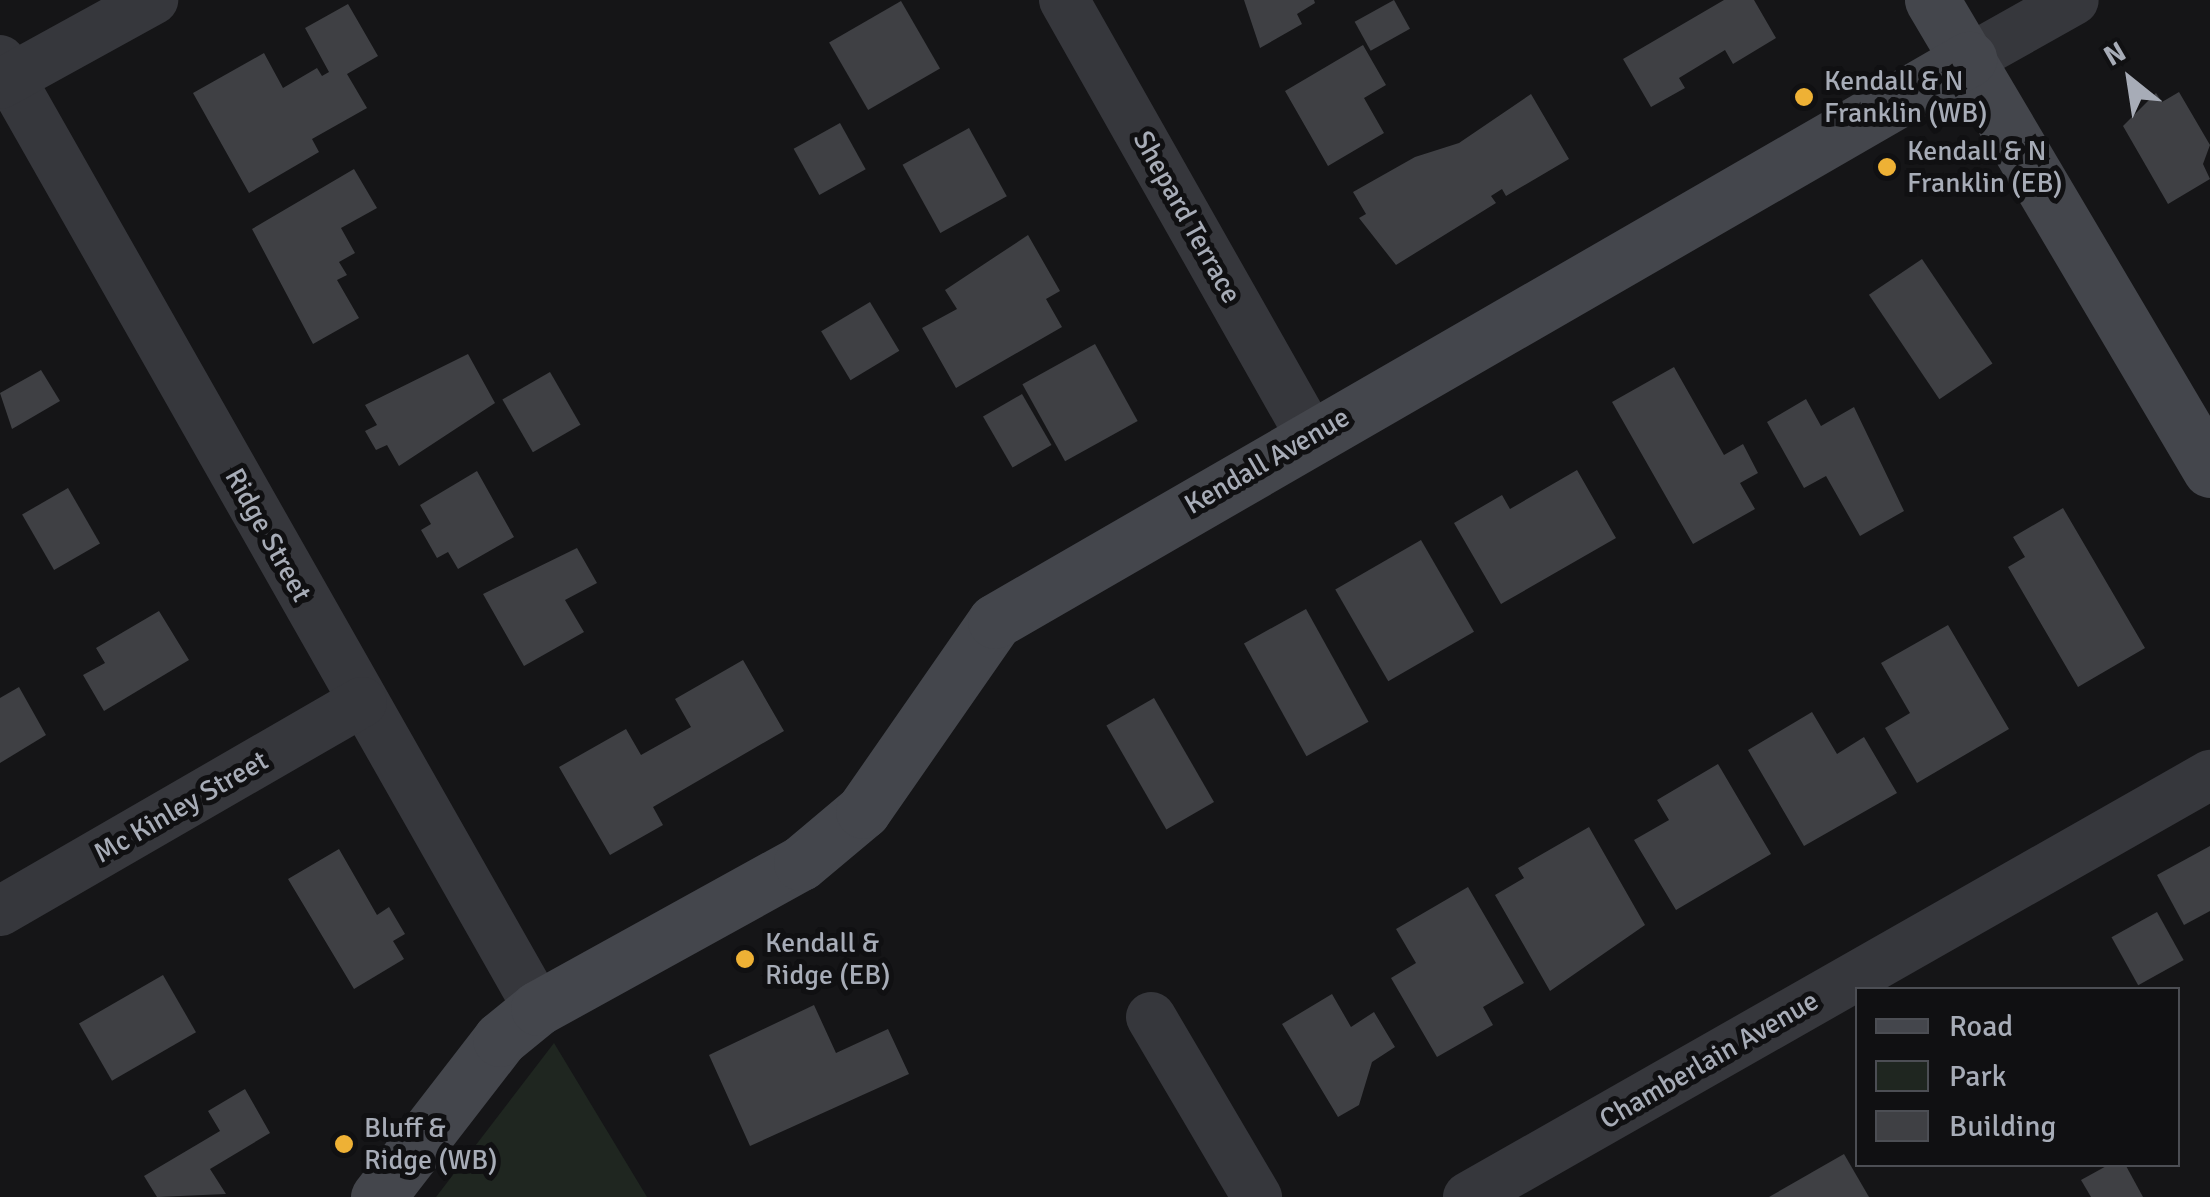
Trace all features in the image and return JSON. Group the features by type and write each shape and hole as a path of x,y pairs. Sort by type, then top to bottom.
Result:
{"street":[{"path":"4,74 153,0"},
{"name":"Shepard Terrace","path":"1064,0 1310,435"},
{"path":"1932,0 2210,470"},
{"name":"Kendall Avenue","path":"378,1197 500,1039 538,1008 801,863 863,812 994,621 1310,435 2074,0"},
{"name":"Ridge Street","path":"4,74 538,1008"},
{"name":"Mc Kinley Street","path":"0,912 362,702"},
{"name":"Chamberlain Avenue","path":"1468,1197 2210,775"},
{"path":"1152,1017 1257,1197"}],"green space":[{"path":"554,1043 647,1197 436,1197"}],"building":[{"path":"1244,0 1315,3 1297,14 1302,24 1260,48"},
{"path":"1394,0 1410,29 1371,51 1355,22"},
{"path":"1724,0 1754,0 1776,38 1733,64 1725,50 1679,78 1685,88 1651,107 1623,59"},
{"path":"901,1 940,69 868,110 829,42"},
{"path":"348,4 378,56 347,74 367,108 312,139 319,152 249,193 193,93 264,53 283,88 317,68 322,76 329,72 305,28"},
{"path":"1363,45 1386,85 1364,98 1384,133 1328,166 1285,91"},
{"path":"2179,92 2210,145 2203,164 2210,179 2168,204 2123,126 2156,93 2162,102"},
{"path":"1531,94 1569,159 1506,196 1502,189 1491,196 1496,203 1396,265 1359,218 1366,214 1353,192 1415,157 1459,143"},
{"path":"840,123 866,169 819,195 794,149"},
{"path":"969,128 1007,196 940,233 903,165"},
{"path":"354,169 377,208 341,228 355,253 339,262 347,275 337,280 359,318 313,344 252,229"},
{"path":"1028,235 1060,291 1046,299 1062,327 956,388 922,328 957,309 945,290"},
{"path":"1922,259 1992,363 1939,399 1869,295"},
{"path":"870,302 899,351 850,380 821,331"},
{"path":"1095,344 1138,421 1065,461 1022,384"},
{"path":"468,354 495,403 399,466 387,445 376,450 365,431 377,425 365,405"},
{"path":"1674,367 1724,455 1743,444 1758,473 1740,483 1755,509 1693,544 1612,402"},
{"path":"41,370 60,401 12,429 0,393"},
{"path":"550,372 580,425 533,452 502,400"},
{"path":"1022,394 1052,445 1013,468 983,416"},
{"path":"1806,399 1821,426 1854,407 1904,511 1860,536 1826,476 1804,488 1767,422"},
{"path":"1577,470 1616,538 1501,604 1454,523 1502,495 1510,509"},
{"path":"477,471 514,537 458,569 448,552 437,558 421,530 431,524 420,505"},
{"path":"68,488 100,543 54,570 22,514"},
{"path":"2063,508 2145,648 2078,687 2008,567 2025,557 2013,537"},
{"path":"1421,540 1474,632 1388,681 1335,590"},
{"path":"577,548 597,583 565,600 584,632 524,666 483,594"},
{"path":"1306,609 1369,722 1306,756 1244,643"},
{"path":"159,611 189,660 104,711 83,675 105,663 96,648"},
{"path":"1948,625 2009,729 1917,783 1885,728 1910,713 1881,663"},
{"path":"743,660 784,731 653,807 663,825 610,855 559,767 626,729 641,755 691,727 675,699"},
{"path":"19,687 46,735 0,763 0,698"},
{"path":"1154,698 1214,802 1166,829 1106,726"},
{"path":"1812,712 1837,754 1864,737 1897,793 1804,846 1748,750"},
{"path":"1718,764 1771,854 1676,910 1634,840 1669,820 1657,800"},
{"path":"1589,827 1645,925 1550,991 1495,895 1524,878 1518,868"},
{"path":"2210,846 2210,911 2184,925 2157,875"},
{"path":"339,849 377,915 389,907 405,934 393,941 404,959 354,989 288,879"},
{"path":"1468,887 1524,983 1483,1007 1493,1025 1437,1057 1391,978 1416,963 1396,929"},
{"path":"2157,912 2184,960 2138,985 2112,937"},
{"path":"163,975 196,1032 112,1081 79,1024"},
{"path":"1332,994 1351,1027 1374,1012 1395,1047 1372,1062 1359,1105 1338,1117 1282,1024"},
{"path":"814,1005 836,1053 888,1029 909,1074 750,1146 709,1055"},
{"path":"245,1089 270,1133 210,1169 226,1194 157,1197 144,1176 220,1131 208,1111"},
{"path":"1844,1154 1869,1197 1769,1197"},
{"path":"2105,1167 2127,1167 2143,1197 2091,1197 2081,1180"}],"place":[{"name":"Kendall & N Franklin (WB)","path":"1804,97"},
{"name":"Kendall & N Franklin (EB)","path":"1887,167"},
{"name":"Kendall & Ridge (EB)","path":"745,959"},
{"name":"Bluff & Ridge (WB)","path":"344,1144"}]}
